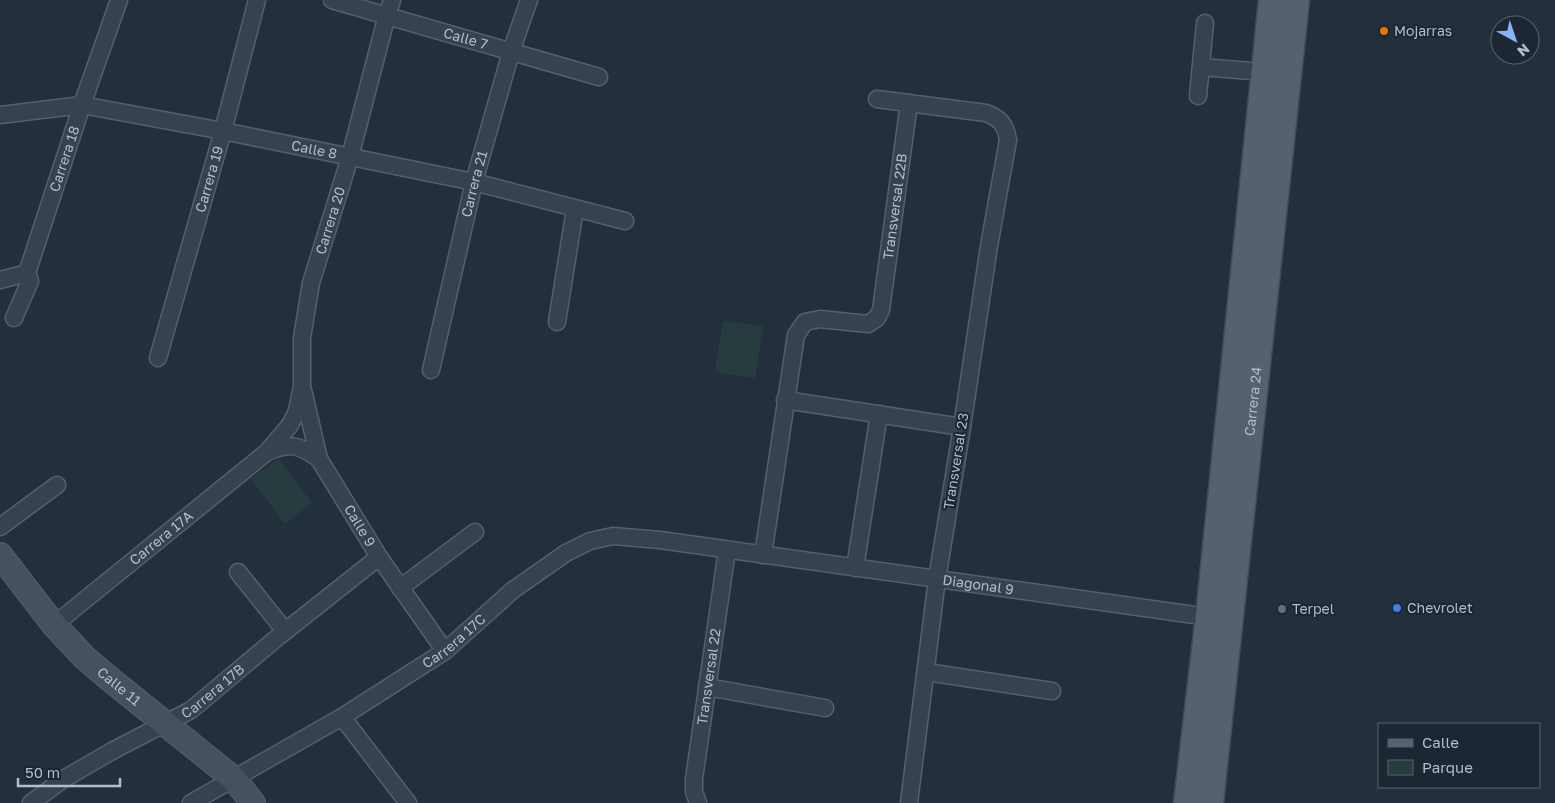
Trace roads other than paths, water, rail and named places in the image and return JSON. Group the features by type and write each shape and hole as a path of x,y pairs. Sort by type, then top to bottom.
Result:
{"main road":[{"name":"Carrera 24","path":"1210,803 1220,618 1264,72 1272,0"},
{"name":"Carrera 24","path":"1187,803 1220,618 1258,344 1296,0"}],"street":[{"name":"Carrera 18","path":"14,318 30,281 27,273 82,105 119,0"},
{"name":"Carrera 19","path":"158,358 223,131 257,0"},
{"name":"Calle 7","path":"332,0 390,8 511,52 598,77"},
{"name":"Carrera 21","path":"431,370 474,182 511,52 529,0"},
{"name":"Carrera 20","path":"302,386 302,338 311,283 350,157 390,8"},
{"path":"1198,96 1205,24"},
{"path":"1201,67 1264,72"},
{"path":"877,99 909,103"},
{"name":"Transversal 23","path":"909,103 996,116 1005,126 1008,140 989,246 937,579 909,803"},
{"name":"Transversal 22B","path":"785,400 796,335 805,322 820,319 868,324 878,318 881,310 909,103"},
{"name":"Calle 8","path":"0,115 82,105 223,131 474,182 624,221"},
{"path":"557,322 575,209"},
{"path":"0,280 27,273"},
{"name":"Carrera 17A","path":"54,625 267,452 290,425 297,411 302,386"},
{"name":"Calle 9","path":"302,386 319,458 379,557 445,651"},
{"path":"763,555 785,400 962,427"},
{"path":"855,568 880,414"},
{"name":"Carrera 17A","path":"267,452 280,446 301,447 319,458"},
{"path":"0,527 57,485"},
{"path":"400,588 475,532"},
{"name":"Carrera 17C","path":"191,803 342,717 445,651 513,590 566,553 590,541 613,536 660,540 727,550"},
{"name":"Diagonal 9","path":"727,550 1220,618"},
{"name":"Transversal 22","path":"698,803 694,792 694,779 727,550"},
{"name":"Calle 11","path":"0,555 54,625 85,658 234,779 253,803"},
{"name":"Carrera 17B","path":"31,803 62,780 112,751 191,710 285,631 379,557"},
{"path":"238,572 285,631"},
{"path":"926,672 1052,691"},
{"path":"707,688 825,708"},
{"path":"342,717 408,803"}],"place":[{"name":"Mojarras","path":"1384,31"},
{"name":"Chevrolet","path":"1397,608"},
{"name":"Terpel","path":"1282,609"}]}
